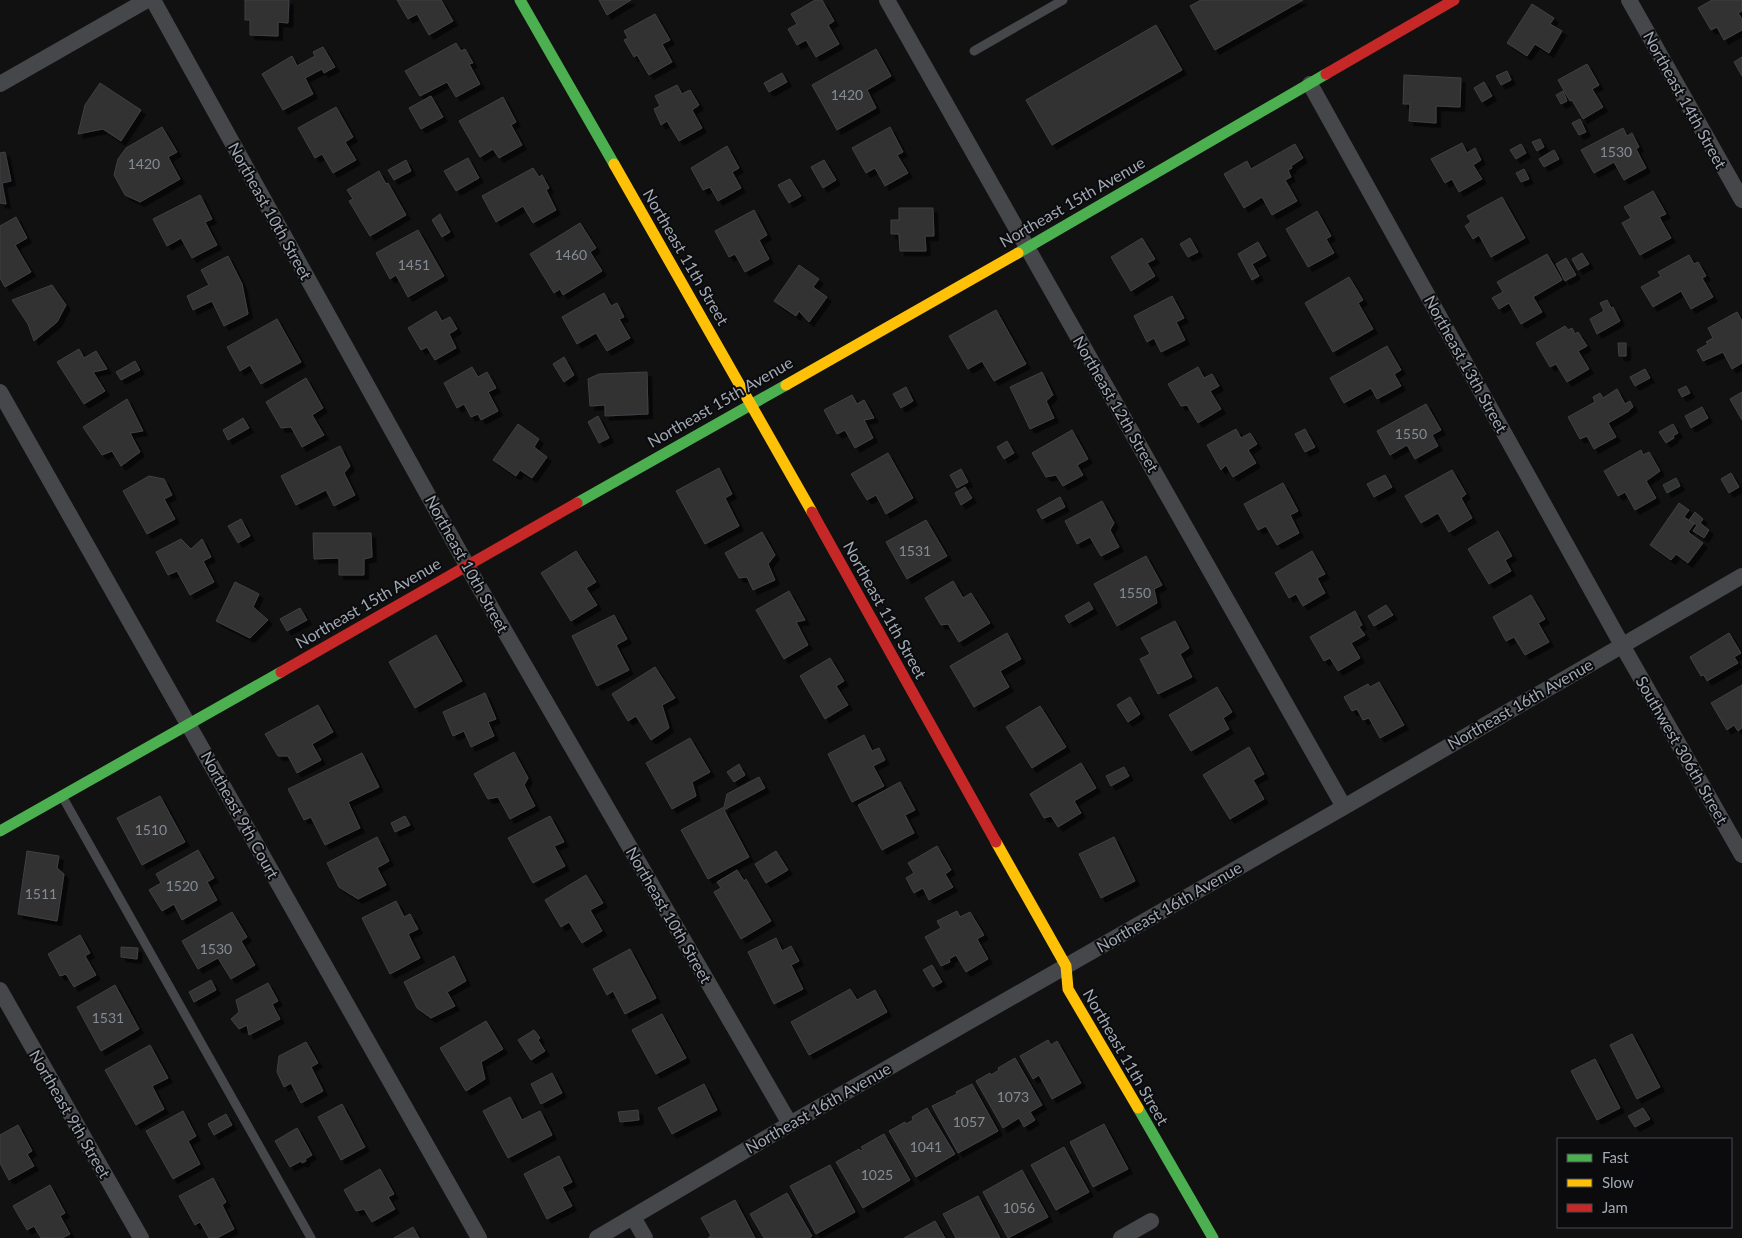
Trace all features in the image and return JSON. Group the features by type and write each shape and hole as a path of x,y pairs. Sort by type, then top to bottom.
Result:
{"street":[{"path":"0,84 147,0"},
{"name":"Northeast 10th Street","path":"153,0 468,566 790,1124"},
{"name":"Northeast 11th Street","path":"520,0 751,403 1066,966 1068,989 1213,1238"},
{"name":"Northeast 12th Street","path":"887,0 1344,807"},
{"name":"Northeast 15th Avenue","path":"0,830 1027,248 1454,0"},
{"name":"Northeast 14th Street","path":"1629,0 1742,200"},
{"name":"Northeast 13th Street","path":"1310,84 1622,645"},
{"name":"Northeast 9th Court","path":"0,392 478,1238"},
{"name":"Northeast 16th Avenue","path":"597,1238 790,1124 1344,807 1742,576"},
{"name":"Southwest 306th Street","path":"1622,645 1742,855"},
{"name":"Northeast 9th Street","path":"0,990 141,1238"},
{"path":"633,1217 645,1238"},
{"path":"1121,1238 1152,1221"}],"lane":[{"path":"974,52 1063,0"},
{"path":"62,796 311,1238"}],"building":[{"path":"245,0 289,0 288,23 278,22 278,36 250,35 250,20 245,20"},
{"path":"397,0 441,0 453,21 429,35 417,14 408,19"},
{"path":"599,0 631,0 607,15"},
{"path":"815,0 822,0 834,21 828,25 839,44 816,57 806,40 797,45 788,29 797,24 791,14"},
{"path":"1201,0 1303,0 1215,50 1190,6"},
{"path":"1712,0 1742,0 1742,11 1738,13 1742,19 1742,30 1724,40 1717,27 1711,30 1698,8"},
{"path":"1532,4 1554,18 1550,24 1562,31 1549,53 1535,44 1527,56 1507,43"},
{"path":"655,14 670,40 662,44 672,62 649,75 637,55 634,57 624,40 628,38 624,31"},
{"path":"1156,25 1182,70 1052,145 1026,100"},
{"path":"456,43 461,51 465,49 473,63 469,64 480,84 456,97 447,82 420,96 405,71"},
{"path":"323,47 335,67 324,73 322,69 305,78 313,94 283,110 262,74 292,56 297,66 315,56 313,52"},
{"path":"876,49 891,76 867,90 876,108 837,130 812,85"},
{"path":"1742,57 1742,76 1734,62"},
{"path":"1587,64 1599,85 1592,89 1603,107 1583,119 1558,80"},
{"path":"1507,71 1511,80 1501,85 1496,76"},
{"path":"782,73 787,82 769,92 764,83"},
{"path":"1404,75 1461,78 1460,107 1436,106 1436,123 1409,121 1410,104 1403,104"},
{"path":"1484,82 1492,96 1482,102 1474,88"},
{"path":"100,83 141,110 121,141 103,129 78,134 85,105"},
{"path":"677,85 682,94 690,90 699,105 692,110 702,128 679,141 667,121 661,125 654,109 660,106 655,96"},
{"path":"1563,91 1567,101 1561,104 1556,95"},
{"path":"431,96 443,117 421,129 409,108"},
{"path":"503,97 516,122 511,125 522,145 499,158 493,149 480,157 459,121"},
{"path":"336,107 353,137 345,142 356,160 333,173 322,154 315,158 298,128"},
{"path":"1580,119 1586,132 1579,135 1572,123"},
{"path":"162,127 177,152 168,157 180,179 140,202 125,195 114,175 118,159 126,148"},
{"path":"890,127 903,152 897,155 908,173 885,186 875,168 866,173 852,148"},
{"path":"1623,128 1627,136 1632,133 1639,147 1636,149 1646,168 1624,180 1614,162 1594,173 1581,150"},
{"path":"1540,139 1544,147 1537,151 1532,142"},
{"path":"1462,143 1467,153 1475,148 1481,160 1473,165 1482,179 1459,192 1452,179 1445,183 1431,159"},
{"path":"1295,144 1303,158 1291,166 1292,168 1288,170 1291,177 1285,180 1297,201 1272,215 1262,197 1244,208 1224,174 1247,161 1251,169"},
{"path":"1521,144 1526,153 1516,159 1510,150"},
{"path":"727,146 739,168 732,172 741,188 718,201 710,187 703,190 691,168"},
{"path":"1554,150 1559,159 1544,167 1539,159"},
{"path":"5,152 11,181 2,183 6,204 0,203 0,153"},
{"path":"468,158 479,178 456,191 444,171"},
{"path":"406,160 411,171 394,180 388,170"},
{"path":"824,160 836,180 823,188 811,167"},
{"path":"533,168 539,177 542,175 549,188 546,190 556,210 533,223 523,206 496,222 482,196"},
{"path":"1524,169 1529,179 1521,182 1516,173"},
{"path":"379,171 406,215 370,236 349,201 353,199 347,190"},
{"path":"790,179 801,196 789,203 778,185"},
{"path":"1653,191 1666,214 1659,217 1671,238 1640,255 1622,223 1631,218 1624,207"},
{"path":"200,195 212,219 205,222 217,245 192,258 181,238 167,246 153,219"},
{"path":"1502,197 1525,238 1491,257 1479,235 1473,239 1465,226 1471,222 1467,216"},
{"path":"899,208 933,208 934,236 925,236 926,251 900,251 899,234 891,234 891,220 899,220"},
{"path":"754,210 767,235 759,240 769,259 745,272 735,254 729,257 715,231"},
{"path":"1317,211 1331,236 1326,239 1334,253 1308,267 1286,229"},
{"path":"440,214 450,232 442,237 432,220"},
{"path":"16,217 27,238 15,245 31,272 5,287 0,278 0,226"},
{"path":"580,223 596,248 590,252 602,271 563,295 560,289 554,293 530,254"},
{"path":"418,230 444,276 408,297 396,275 390,279 376,253"},
{"path":"1142,238 1155,259 1147,263 1155,276 1131,291 1111,257"},
{"path":"1190,238 1198,252 1188,257 1180,244"},
{"path":"1258,242 1266,256 1252,264 1259,276 1252,280 1238,254"},
{"path":"1582,253 1589,264 1578,270 1572,259"},
{"path":"1547,254 1562,280 1533,297 1542,312 1521,324 1509,303 1499,309 1492,298 1503,292 1497,282"},
{"path":"1689,255 1694,264 1698,262 1706,276 1702,278 1713,297 1691,309 1681,291 1653,307 1641,287 1661,276 1658,272"},
{"path":"228,256 242,284 248,314 224,326 212,301 193,310 187,296 209,285 201,270"},
{"path":"1566,258 1576,275 1565,281 1556,264"},
{"path":"799,265 819,279 813,287 827,297 809,322 799,311 796,316 774,301"},
{"path":"1349,277 1363,300 1358,303 1373,329 1333,352 1305,303"},
{"path":"52,285 66,305 57,322 34,341 28,324 12,300"},
{"path":"604,293 611,306 617,303 624,317 619,319 630,338 607,351 596,333 577,344 562,317"},
{"path":"1172,296 1184,318 1176,322 1185,340 1161,352 1154,338 1147,342 1134,316"},
{"path":"1607,300 1620,321 1597,334 1590,319 1604,311 1600,303"},
{"path":"996,310 1026,364 994,381 982,361 968,369 949,336"},
{"path":"436,311 442,321 450,317 457,329 449,334 456,348 435,360 427,347 421,350 408,328"},
{"path":"1737,312 1742,321 1742,363 1732,369 1723,352 1703,361 1697,350 1708,344 1706,342 1713,338 1708,328"},
{"path":"277,319 301,362 261,384 250,365 240,371 227,347"},
{"path":"1565,326 1568,330 1572,328 1575,334 1578,332 1587,346 1578,351 1589,369 1567,382 1556,364 1550,367 1536,343"},
{"path":"1618,343 1626,343 1626,356 1619,356"},
{"path":"1387,346 1401,370 1394,374 1401,386 1377,399 1371,388 1344,403 1330,378"},
{"path":"79,349 84,358 96,351 107,369 93,372 105,391 84,404 57,362"},
{"path":"564,357 574,375 564,382 553,364"},
{"path":"135,361 140,370 121,380 116,372"},
{"path":"472,367 478,377 487,372 496,388 488,392 498,411 481,420 478,414 471,417 464,404 457,408 444,383"},
{"path":"1198,367 1204,378 1212,374 1219,386 1210,391 1221,409 1198,423 1187,405 1181,406 1168,384"},
{"path":"1645,369 1650,378 1635,386 1630,377"},
{"path":"647,372 648,414 605,416 605,405 590,406 588,379 599,374"},
{"path":"1042,372 1053,395 1046,401 1054,418 1030,429 1010,387"},
{"path":"306,378 323,408 312,415 324,435 302,447 291,427 281,428 266,402"},
{"path":"1686,386 1690,393 1682,397 1678,390"},
{"path":"906,387 913,401 901,408 893,394"},
{"path":"1617,389 1625,404 1630,401 1633,407 1608,423 1616,437 1594,449 1587,436 1580,439 1568,417 1595,402 1593,397 1600,393 1603,398"},
{"path":"1742,392 1742,420 1730,399"},
{"path":"852,395 857,404 864,400 874,418 864,420 873,438 855,448 845,430 837,434 824,410"},
{"path":"127,399 143,431 130,433 140,452 121,466 112,451 102,455 83,427"},
{"path":"1426,404 1441,430 1432,435 1438,446 1415,459 1407,445 1390,455 1377,431"},
{"path":"1702,407 1708,418 1691,428 1685,416"},
{"path":"598,416 609,438 599,443 588,422"},
{"path":"243,418 249,428 228,440 223,430"},
{"path":"518,424 539,439 534,447 547,457 532,478 520,470 516,476 493,460"},
{"path":"1673,424 1678,433 1666,443 1659,432"},
{"path":"1236,429 1241,438 1250,433 1257,444 1248,450 1256,463 1233,477 1226,465 1221,470 1207,445"},
{"path":"1305,429 1315,447 1305,452 1295,434"},
{"path":"1072,430 1088,459 1077,465 1083,475 1063,486 1056,475 1046,477 1032,453"},
{"path":"1007,441 1014,453 1004,459 997,447"},
{"path":"340,446 350,466 344,473 355,495 334,506 326,490 296,505 281,476"},
{"path":"1641,450 1643,455 1649,452 1660,471 1646,481 1656,498 1635,510 1625,492 1618,496 1604,471"},
{"path":"888,453 913,498 886,514 876,495 867,500 851,474"},
{"path":"719,468 732,494 725,498 739,526 705,544 676,491"},
{"path":"961,469 968,482 957,488 950,475"},
{"path":"1452,470 1466,494 1461,498 1472,518 1449,532 1438,513 1421,523 1405,496"},
{"path":"1731,473 1739,487 1729,493 1721,479"},
{"path":"1385,475 1392,487 1374,497 1367,484"},
{"path":"149,476 164,479 172,495 164,499 175,519 147,534 123,491"},
{"path":"1676,478 1680,486 1667,493 1663,485"},
{"path":"1283,483 1298,511 1290,515 1299,533 1277,545 1266,526 1258,530 1244,504"},
{"path":"965,487 972,498 961,505 955,493"},
{"path":"1060,497 1065,507 1042,519 1037,510"},
{"path":"1102,501 1114,523 1110,530 1119,547 1101,556 1090,537 1077,544 1065,521"},
{"path":"1679,503 1689,510 1684,517 1694,524 1688,532 1703,543 1688,563 1676,554 1671,560 1650,545"},
{"path":"1695,512 1703,519 1700,523 1709,530 1704,538 1693,531 1697,525 1689,520"},
{"path":"241,519 250,536 238,543 228,526"},
{"path":"926,520 947,556 907,579 886,542"},
{"path":"1498,531 1512,556 1505,560 1511,571 1489,584 1468,549"},
{"path":"762,532 775,555 768,564 775,580 753,590 747,577 739,578 725,553"},
{"path":"313,533 371,533 372,557 364,559 364,575 339,575 339,558 314,559"},
{"path":"181,539 191,549 202,539 211,557 203,561 214,582 190,595 177,571 168,575 156,552"},
{"path":"576,551 596,582 586,588 597,605 571,621 541,573"},
{"path":"1312,551 1325,574 1317,578 1325,593 1303,606 1296,594 1289,598 1275,573"},
{"path":"1146,556 1162,585 1154,589 1157,603 1117,626 1094,584"},
{"path":"953,581 963,598 971,593 990,623 959,642 948,624 941,625 925,598"},
{"path":"235,582 259,594 253,607 268,620 250,638 216,621"},
{"path":"789,591 805,620 796,622 808,645 784,659 756,610"},
{"path":"1531,595 1545,619 1538,623 1549,642 1525,655 1514,637 1506,641 1493,617"},
{"path":"1089,602 1093,609 1069,623 1065,616"},
{"path":"1386,605 1393,615 1374,626 1368,616"},
{"path":"300,608 307,620 287,631 280,619"},
{"path":"1355,611 1362,625 1359,627 1365,635 1351,643 1360,658 1338,671 1330,658 1324,661 1310,637"},
{"path":"614,615 627,639 616,645 629,670 597,686 572,636"},
{"path":"1175,621 1189,648 1180,654 1192,677 1158,694 1140,659 1150,654 1141,638"},
{"path":"1007,633 1021,659 1000,671 1009,687 974,707 950,666"},
{"path":"1729,633 1741,653 1734,657 1738,663 1707,681 1704,675 1701,676 1690,657"},
{"path":"436,635 462,681 415,708 389,662"},
{"path":"830,658 844,681 836,686 848,705 825,719 800,676"},
{"path":"655,667 675,698 662,705 669,728 651,740 636,716 628,721 612,694"},
{"path":"1379,682 1404,725 1380,738 1369,718 1363,720 1357,709 1352,711 1344,697 1368,684 1370,687"},
{"path":"1742,685 1742,728 1738,731 1734,725 1727,730 1711,703"},
{"path":"1217,687 1232,712 1223,718 1229,729 1191,751 1169,715"},
{"path":"485,693 496,719 488,722 494,736 471,747 464,731 453,736 443,712"},
{"path":"1130,697 1140,714 1128,722 1117,705"},
{"path":"318,705 333,732 312,744 321,760 297,773 288,756 278,756 265,734"},
{"path":"1040,706 1066,747 1032,768 1006,727"},
{"path":"864,735 872,751 879,748 885,760 873,766 884,786 852,802 828,754"},
{"path":"690,738 710,772 692,782 696,796 672,809 646,763"},
{"path":"1249,747 1264,774 1253,780 1264,799 1230,819 1203,775"},
{"path":"514,752 528,778 524,785 535,806 510,819 498,797 488,799 474,774"},
{"path":"362,753 379,787 348,802 360,828 325,845 311,817 304,820 288,789"},
{"path":"1081,763 1096,788 1074,801 1081,813 1058,827 1051,816 1044,818 1030,794"},
{"path":"739,764 745,775 734,782 727,772"},
{"path":"1124,767 1129,776 1111,786 1106,776"},
{"path":"759,777 765,788 724,810 749,857 708,879 681,830 724,807 727,794"},
{"path":"900,782 915,810 905,815 914,833 882,850 858,805"},
{"path":"160,796 185,842 142,865 117,818"},
{"path":"405,816 410,825 395,832 391,823"},
{"path":"550,816 564,842 554,846 565,866 533,883 508,838"},
{"path":"377,837 389,861 377,868 386,885 358,899 339,887 327,863"},
{"path":"1114,837 1135,881 1101,898 1079,854"},
{"path":"937,846 951,870 945,874 953,887 929,900 923,888 914,893 906,878 914,873 908,863"},
{"path":"198,850 214,878 207,882 217,900 182,920 174,904 162,911 149,890 161,883 156,874"},
{"path":"27,851 59,856 57,868 64,874 57,921 18,914"},
{"path":"776,851 788,870 766,883 755,864"},
{"path":"737,870 744,881 746,879 771,921 741,939 714,892 721,888 717,882"},
{"path":"586,875 603,903 590,910 602,931 582,943 569,922 561,927 545,900"},
{"path":"396,901 404,917 410,914 418,929 408,934 420,958 390,974 362,918"},
{"path":"957,911 960,917 970,912 984,935 977,939 988,959 966,972 956,955 949,959 950,962 941,966 925,937 941,928 937,921"},
{"path":"232,912 247,937 241,941 255,965 231,979 218,958 198,969 182,941"},
{"path":"80,935 90,953 85,956 96,975 74,987 66,974 60,976 48,954"},
{"path":"776,938 782,951 791,946 799,961 791,965 803,989 774,1004 748,952"},
{"path":"121,947 138,948 137,959 121,957"},
{"path":"630,949 656,998 625,1014 613,991 607,995 593,969"},
{"path":"454,956 466,981 447,992 455,1006 431,1018 417,1008 404,982"},
{"path":"932,965 942,982 933,987 923,970"},
{"path":"211,980 216,990 194,1002 189,992"},
{"path":"268,983 278,1001 272,1004 280,1019 249,1035 247,1025 239,1029 231,1019 239,1012 236,1000"},
{"path":"115,985 139,1029 101,1051 77,1007"},
{"path":"850,989 857,1000 875,990 887,1012 809,1055 791,1022"},
{"path":"662,1014 686,1058 656,1074 632,1030"},
{"path":"486,1021 503,1049 481,1062 485,1079 466,1091 440,1048"},
{"path":"534,1030 540,1038 538,1040 545,1051 531,1060 518,1040"},
{"path":"1632,1034 1660,1087 1637,1099 1610,1045"},
{"path":"1048,1040 1051,1045 1057,1041 1081,1083 1052,1099 1039,1075 1033,1079 1020,1056"},
{"path":"306,1042 318,1063 311,1067 323,1091 301,1103 291,1083 284,1087 277,1072 279,1056"},
{"path":"150,1045 168,1078 152,1086 164,1109 136,1125 105,1070"},
{"path":"1015,1058 1042,1105 1030,1112 1035,1120 1024,1127 1019,1118 1003,1128 976,1081 990,1073 991,1075 999,1070 998,1068"},
{"path":"1595,1059 1620,1108 1597,1120 1571,1071"},
{"path":"552,1073 562,1093 541,1104 531,1084"},
{"path":"704,1084 717,1110 672,1134 658,1108"},
{"path":"972,1084 998,1131 958,1153 932,1106 957,1094 956,1092"},
{"path":"510,1097 522,1120 540,1111 552,1135 508,1158 483,1111"},
{"path":"342,1104 365,1147 341,1160 318,1117"},
{"path":"927,1108 955,1154 916,1177 889,1131 905,1122 906,1124 913,1120 912,1117"},
{"path":"1643,1108 1650,1119 1635,1127 1628,1116"},
{"path":"638,1110 639,1120 620,1122 618,1112"},
{"path":"183,1111 196,1136 188,1141 200,1164 173,1179 146,1131"},
{"path":"226,1114 232,1125 214,1135 208,1124"},
{"path":"1104,1124 1128,1169 1093,1187 1070,1142"},
{"path":"18,1125 32,1151 27,1154 34,1166 9,1180 0,1163 0,1135"},
{"path":"297,1128 312,1155 305,1159 306,1161 302,1163 301,1161 290,1167 275,1141"},
{"path":"884,1134 910,1180 863,1208 836,1162 859,1149 863,1150 861,1147"},
{"path":"1064,1147 1089,1192 1056,1210 1031,1165"},
{"path":"559,1156 572,1182 562,1187 572,1206 547,1219 524,1174"},
{"path":"830,1165 855,1212 816,1234 790,1186"},
{"path":"380,1169 394,1194 388,1197 395,1209 372,1222 364,1209 356,1211 344,1190"},
{"path":"1022,1170 1048,1217 1008,1238 983,1192"},
{"path":"213,1178 226,1202 222,1205 234,1229 217,1238 209,1238 200,1222 195,1225 179,1196"},
{"path":"50,1185 65,1213 60,1216 70,1234 62,1238 41,1238 34,1226 27,1230 13,1206"},
{"path":"787,1193 812,1236 809,1238 764,1238 750,1214"},
{"path":"978,1196 1000,1238 956,1238 943,1214"},
{"path":"735,1200 755,1238 708,1238 711,1236 701,1218"},
{"path":"935,1221 945,1238 904,1238"},
{"path":"413,1227 419,1238 394,1238"}],"traffic: fast":[{"path":"520,0 614,164"},
{"path":"1018,253 1326,74"},
{"path":"577,503 786,385"},
{"path":"0,831 281,672"},
{"path":"1138,1108 1213,1238"}],"traffic: slow":[{"path":"614,164 812,512"},
{"path":"786,385 1018,253"},
{"path":"996,842 1066,966 1068,989 1138,1108"}],"traffic: jam":[{"path":"1326,74 1454,0"},
{"path":"281,672 577,503"},
{"path":"812,512 996,842"}]}
